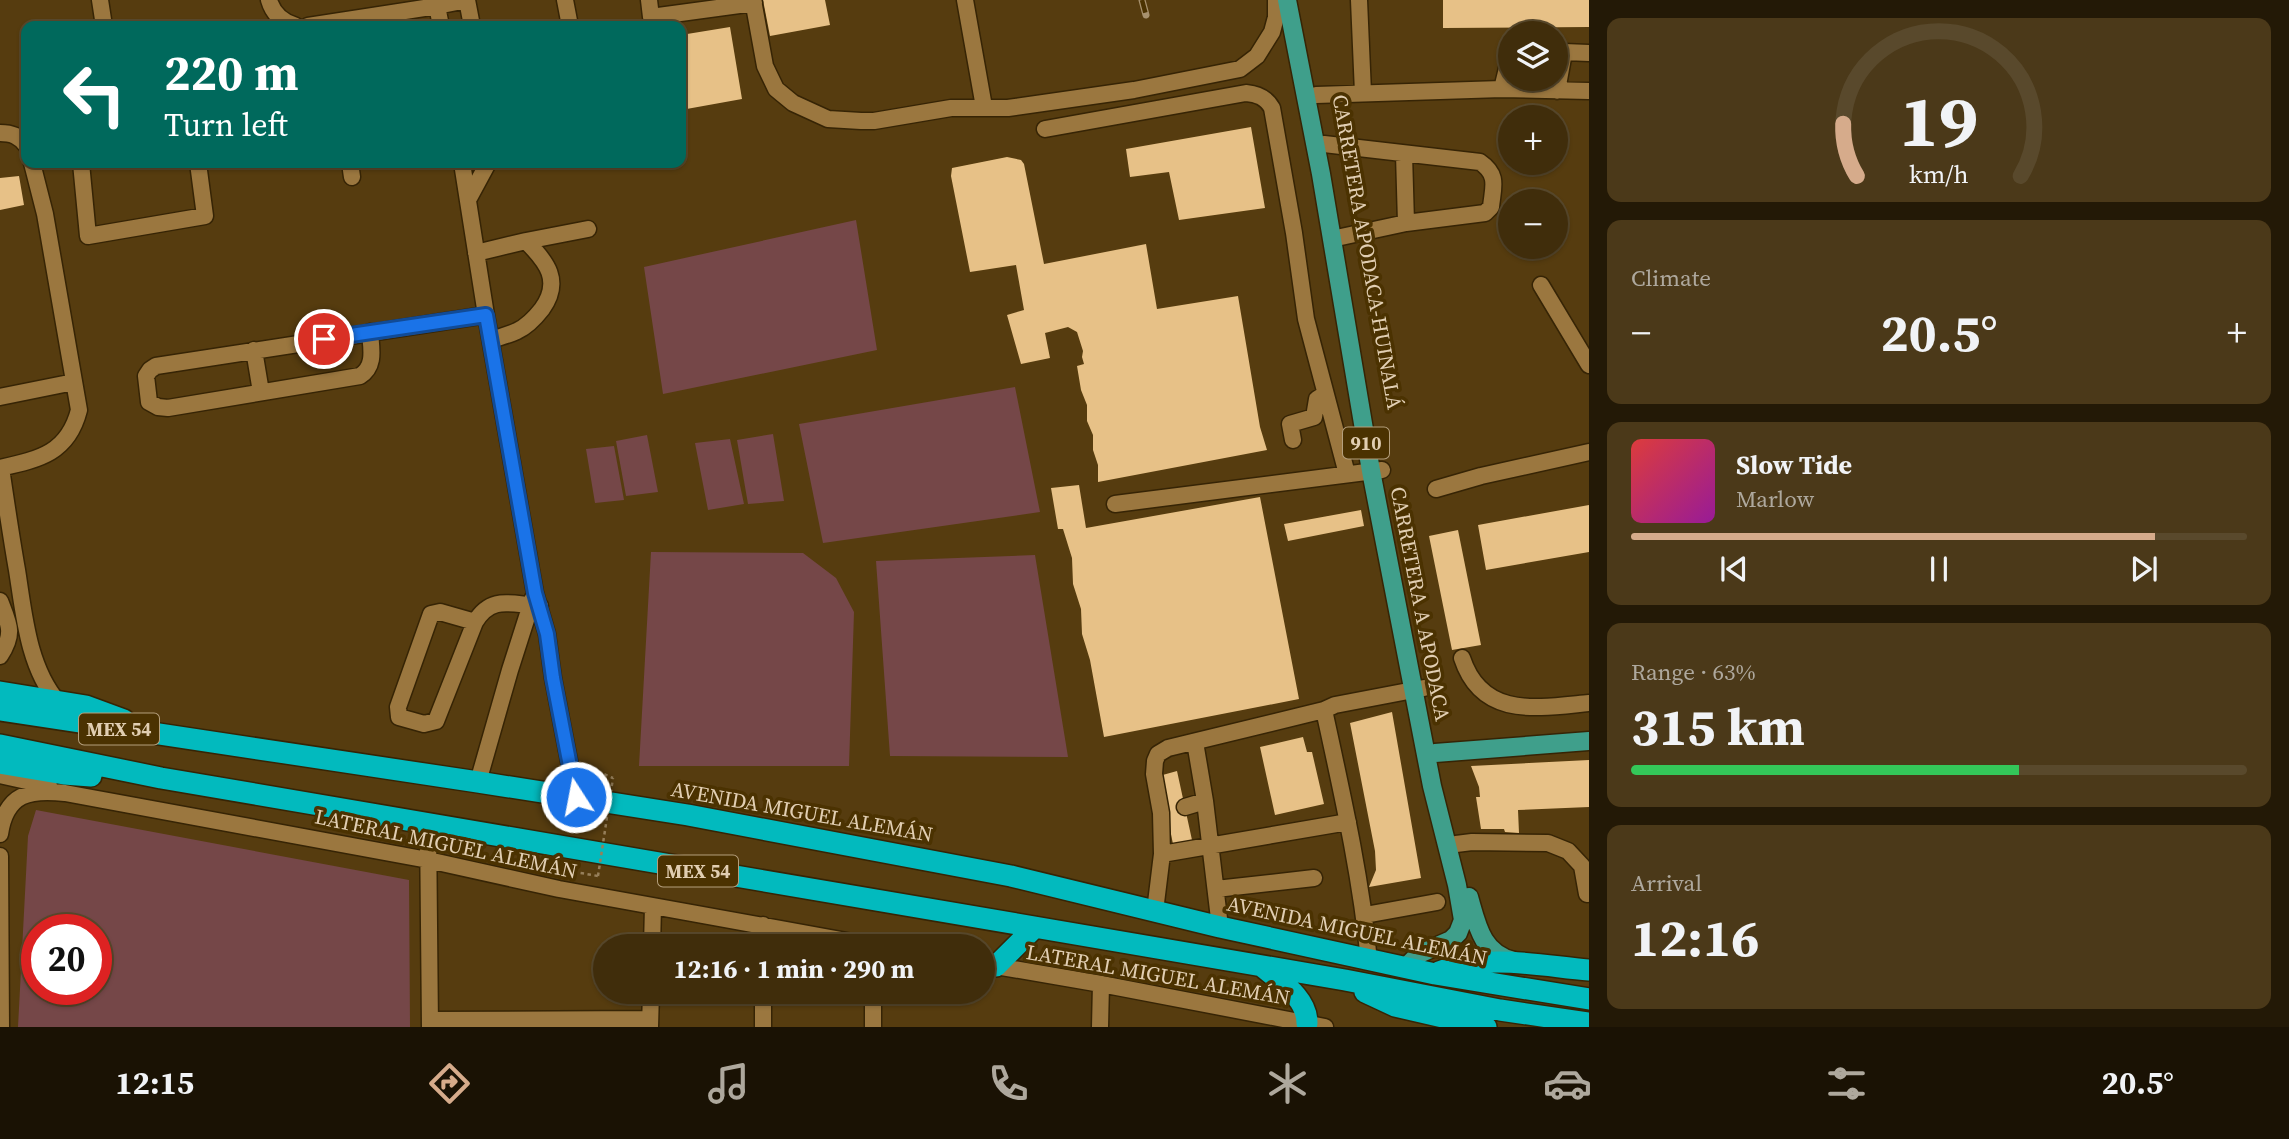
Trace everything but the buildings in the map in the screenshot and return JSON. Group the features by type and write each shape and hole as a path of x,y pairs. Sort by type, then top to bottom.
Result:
{"highway":[{"path":"0,692 86,706 169,737"},
{"name":"AVENIDA MIGUEL ALEMÁN","path":"0,710 688,815 1011,876 1369,961 1492,985 1589,999"},
{"name":"MEX 54","path":"0,746 161,778 1345,980 1500,1010 1589,1023"},
{"path":"0,763 64,774 161,778"},
{"path":"995,961 1035,927"},
{"path":"1435,974 1451,967 1476,963 1589,971"},
{"path":"1262,967 1303,1003 1313,1026"},
{"path":"1345,980 1388,1003 1486,1027"}],"main road":[{"name":"CARRETERA A APODACA","path":"1287,0 1377,470"},
{"name":"CARRETERA APODACA-HUINALÁ","path":"1298,0 1341,237 1377,470 1419,689 1456,844 1461,884"},
{"name":"CARRETERA A APODACA","path":"1419,689 1432,786 1461,884"},
{"path":"1435,753 1589,741"},
{"name":"910","path":"1461,884 1480,933 1490,948 1508,960 1532,965"},
{"name":"910","path":"1405,968 1419,954 1451,940 1458,933 1464,920 1461,884"}],"street":[{"path":"100,0 103,21"},
{"path":"269,0 283,21"},
{"path":"351,21 467,0 471,21"},
{"path":"565,0 569,21"},
{"path":"649,0 651,17 753,1 765,66 771,82 783,96 828,119 861,121 951,108 1008,108 1054,102 1134,90 1240,69 1257,56 1272,32 1276,17 1276,0"},
{"path":"965,0 984,107"},
{"path":"1359,0 1363,93"},
{"path":"438,6 440,21"},
{"path":"1568,52 1589,53"},
{"path":"1315,95 1498,89"},
{"path":"1568,91 1589,91"},
{"path":"1045,129 1246,93 1269,102 1292,220 1306,319 1347,474"},
{"path":"0,133 10,133 21,138"},
{"path":"1324,144 1480,162 1490,169 1494,178 1491,207 1485,213 1406,223 1341,237"},
{"path":"1404,155 1406,223"},
{"path":"0,656 19,628 5,528 0,468 45,454 61,445 70,434 79,410 45,214 33,168"},
{"path":"81,168 88,236 205,216 199,168"},
{"path":"463,168 535,601 547,634 576,797"},
{"path":"468,200 485,168"},
{"path":"476,253 588,229"},
{"path":"491,340 518,331 535,319 549,299 552,280 544,259 526,242"},
{"path":"1541,285 1589,365"},
{"path":"370,332 371,361 369,369 360,376 167,408 149,402 146,376 156,366 370,332 486,315"},
{"path":"254,350 261,392"},
{"path":"0,397 74,382"},
{"path":"1293,440 1290,424 1314,417 1317,399 1325,394"},
{"path":"1436,489 1589,452"},
{"path":"1115,504 1377,470"},
{"path":"0,601 19,628 47,690 58,702"},
{"path":"475,622 440,611 431,614 398,707 399,717 424,724 436,721 481,611 497,603 535,601"},
{"path":"478,782 535,601"},
{"path":"1462,659 1478,690 1499,702 1519,706 1544,706 1589,702"},
{"path":"1155,911 1162,854 1163,812 1154,774 1158,754 1168,748 1335,705 1419,689"},
{"path":"1324,710 1365,915 1369,961"},
{"path":"1195,742 1220,927"},
{"path":"0,775 125,802"},
{"name":"LATERAL MIGUEL ALEMÁN","path":"0,834 2,822 9,809 22,795 38,791 65,793 428,860 559,889 811,934"},
{"path":"1185,807 1205,801"},
{"path":"1162,854 1348,822"},
{"path":"428,823 430,1023 650,1023 651,1004"},
{"path":"1456,844 1548,843 1568,851 1582,866 1587,894"},
{"path":"0,856 1,1027"},
{"path":"1216,889 1314,878"},
{"path":"1365,915 1437,902"},
{"path":"652,934 653,906"},
{"path":"763,925 763,934"},
{"name":"LATERAL MIGUEL ALEMÁN","path":"995,966 1313,1026"},
{"path":"1100,1027 1101,984"},
{"path":"763,1004 763,1027"},
{"path":"873,1004 873,1027"}],"path":[{"path":"563,870 598,876 613,778 587,766"}],"shaded area":[{"path":"856,220 877,350 663,394 644,267"},
{"path":"1015,387 1040,512 823,543 799,424"},
{"path":"773,434 784,501 748,504 737,440"},
{"path":"647,435 658,492 626,496 616,441"},
{"path":"730,439 744,504 708,510 695,443"},
{"path":"614,446 624,500 595,503 586,449"},
{"path":"651,552 803,553 836,578 854,612 849,766 639,766"},
{"path":"1035,555 1068,757 890,756 876,561"},
{"path":"36,810 409,880 410,1027 18,1027 21,970 21,1005 112,1005 112,914 24,914 28,836"}],"railway":[{"path":"1142,0 1146,15"}],"route":[{"path":"324,339 486,315 535,593 547,634 576,797"}]}
